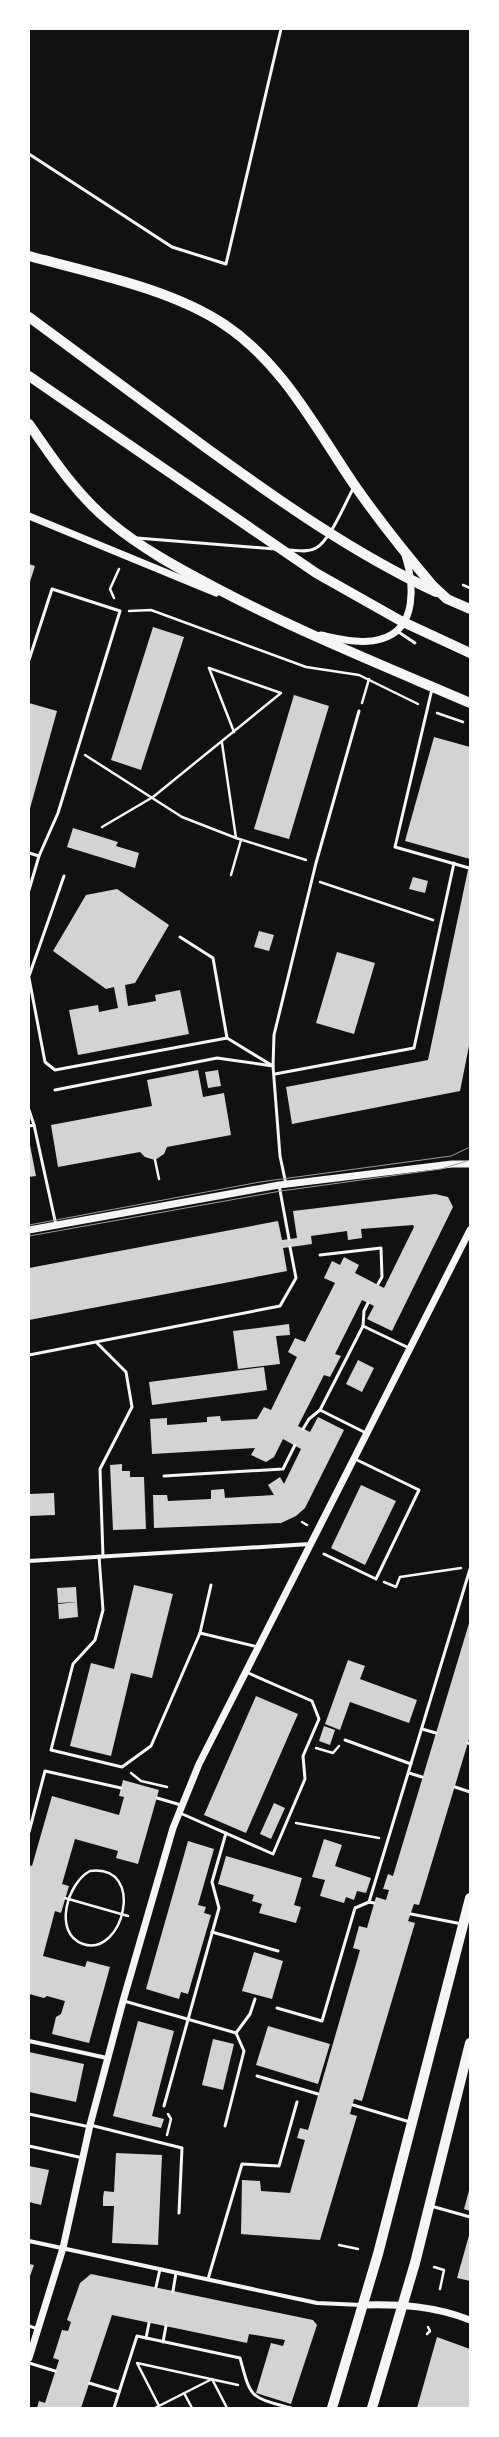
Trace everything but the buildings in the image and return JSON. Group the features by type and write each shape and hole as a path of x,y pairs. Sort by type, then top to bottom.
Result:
{"main road":[{"path":"29,256 98,274 191,306 224,324 249,343 282,378 355,486 403,550 440,593 470,609"},
{"path":"29,317 241,473 338,538 413,581 470,609"},
{"path":"29,376 149,457 230,516 316,573 401,621 470,654"},
{"path":"29,424 72,484 109,522 130,537 184,571 259,611 470,703"},
{"path":"332,2408 363,2305 413,2123 470,1898"},
{"path":"372,2408 403,2304 470,2043"}],"street":[{"path":"29,516 259,611"},
{"path":"311,634 368,641 381,640 397,631 407,615 412,596 410,577 403,550"},
{"path":"29,1230 282,1184 452,1164 470,1164"},
{"path":"29,2358 63,2248 90,2126 122,2000 178,1812 199,1764 368,1434 470,1230"},
{"path":"29,1561 311,1544"},
{"path":"29,2041 107,2058"},
{"path":"29,2241 317,2303 363,2305 403,2304 434,2308 470,2320"}],"lane":[{"path":"29,154 172,247 226,264 281,29"},
{"path":"130,537 304,551 316,548 325,540 355,486"},
{"path":"29,660 52,589 120,611 58,813 39,856 29,890"},
{"path":"397,631 415,643"},
{"path":"433,687 426,709 395,847 469,868"},
{"path":"289,1239 282,1184 275,1074 273,1066 274,1035 316,863 359,711"},
{"path":"29,853 39,856"},
{"path":"275,1074 414,1048 454,863"},
{"path":"64,876 29,977 45,1062 55,1070 227,1038 273,1066"},
{"path":"180,937 213,958 227,1038"},
{"path":"55,1090 217,1058 273,1066"},
{"path":"29,1110 34,1125 56,1225"},
{"path":"29,1126 34,1125"},
{"path":"29,1355 280,1306 296,1278 290,1247"},
{"path":"320,1255 381,1248 382,1277 378,1284"},
{"path":"304,1429 309,1419 320,1410 363,1326 364,1311 368,1303"},
{"path":"363,1326 410,1349"},
{"path":"96,1342 126,1372 132,1407 100,1470 103,1610 95,1640 73,1664 51,1750 122,1767 151,1746 200,1633 211,1585"},
{"path":"320,1410 368,1434"},
{"path":"164,1476 282,1469 295,1445"},
{"path":"324,1554 376,1579 419,1490 355,1459"},
{"path":"369,1902 470,1570"},
{"path":"200,1633 258,1648"},
{"path":"178,1812 273,1854 305,1779 303,1756 319,1719 312,1701 246,1672"},
{"path":"422,1729 436,1733"},
{"path":"345,1740 412,1764"},
{"path":"29,1832 45,1771 121,1788"},
{"path":"409,1773 422,1778"},
{"path":"455,1787 470,1792"},
{"path":"157,1798 181,1805"},
{"path":"164,2106 219,1908 212,1882 226,1833"},
{"path":"277,2008 322,2021 355,1908 369,1902 374,1903"},
{"path":"410,1914 463,1925"},
{"path":"212,1932 278,1951"},
{"path":"236,2033 250,2014 254,1999"},
{"path":"122,2000 236,2033"},
{"path":"225,2126 244,2051 236,2033"},
{"path":"258,2076 318,2094"},
{"path":"208,2279 242,2164 279,2166 297,2102"},
{"path":"352,2105 413,2123"},
{"path":"29,2114 90,2126 182,2148 179,2213"},
{"path":"29,2146 83,2158"},
{"path":"429,2205 470,2217"},
{"path":"156,2287 160,2269"},
{"path":"173,2290 176,2273"},
{"path":"146,2338 149,2323"},
{"path":"29,2326 38,2329"},
{"path":"163,2342 166,2326"},
{"path":"114,2408 137,2336 240,2358 248,2388 255,2397 291,2408"},
{"path":"29,2363 55,2371"},
{"path":"89,2383 119,2392"}],"path":[{"path":"119,569 110,588 120,611 151,610 306,667 359,675 400,694 426,709 463,722"},
{"path":"463,585 470,588"},
{"path":"102,827 152,797 222,742 234,732 280,693 209,668 234,732"},
{"path":"359,711 369,679"},
{"path":"222,742 236,838"},
{"path":"77,750 182,817 236,838 316,863"},
{"path":"231,875 242,840"},
{"path":"312,880 441,923"},
{"path":"155,1160 160,1179"},
{"path":"302,1522 307,1525"},
{"path":"376,1579 396,1587 400,1577 462,1568"},
{"path":"308,1745 333,1753 345,1740"},
{"path":"122,1767 141,1781 167,1787"},
{"path":"287,1821 388,1840"},
{"path":"90,1871 105,1871 112,1874 122,1885 124,1900 121,1913 116,1930 106,1941 100,1944 85,1944 78,1942 68,1930 66,1916 74,1886 90,1871"},
{"path":"65,1898 128,1916"},
{"path":"164,2106 171,2119 164,2144"},
{"path":"338,2245 358,2249"},
{"path":"434,2267 444,2270 440,2289"},
{"path":"428,2327 430,2331 428,2334"},
{"path":"159,2406 137,2363 248,2388"},
{"path":"155,2408 212,2379"},
{"path":"212,2379 227,2408"},
{"path":"184,2393 192,2408"}],"tram line":[{"path":"29,1225 260,1182 451,1156 470,1147"},
{"path":"29,1236 281,1191 441,1169 470,1160"}]}
